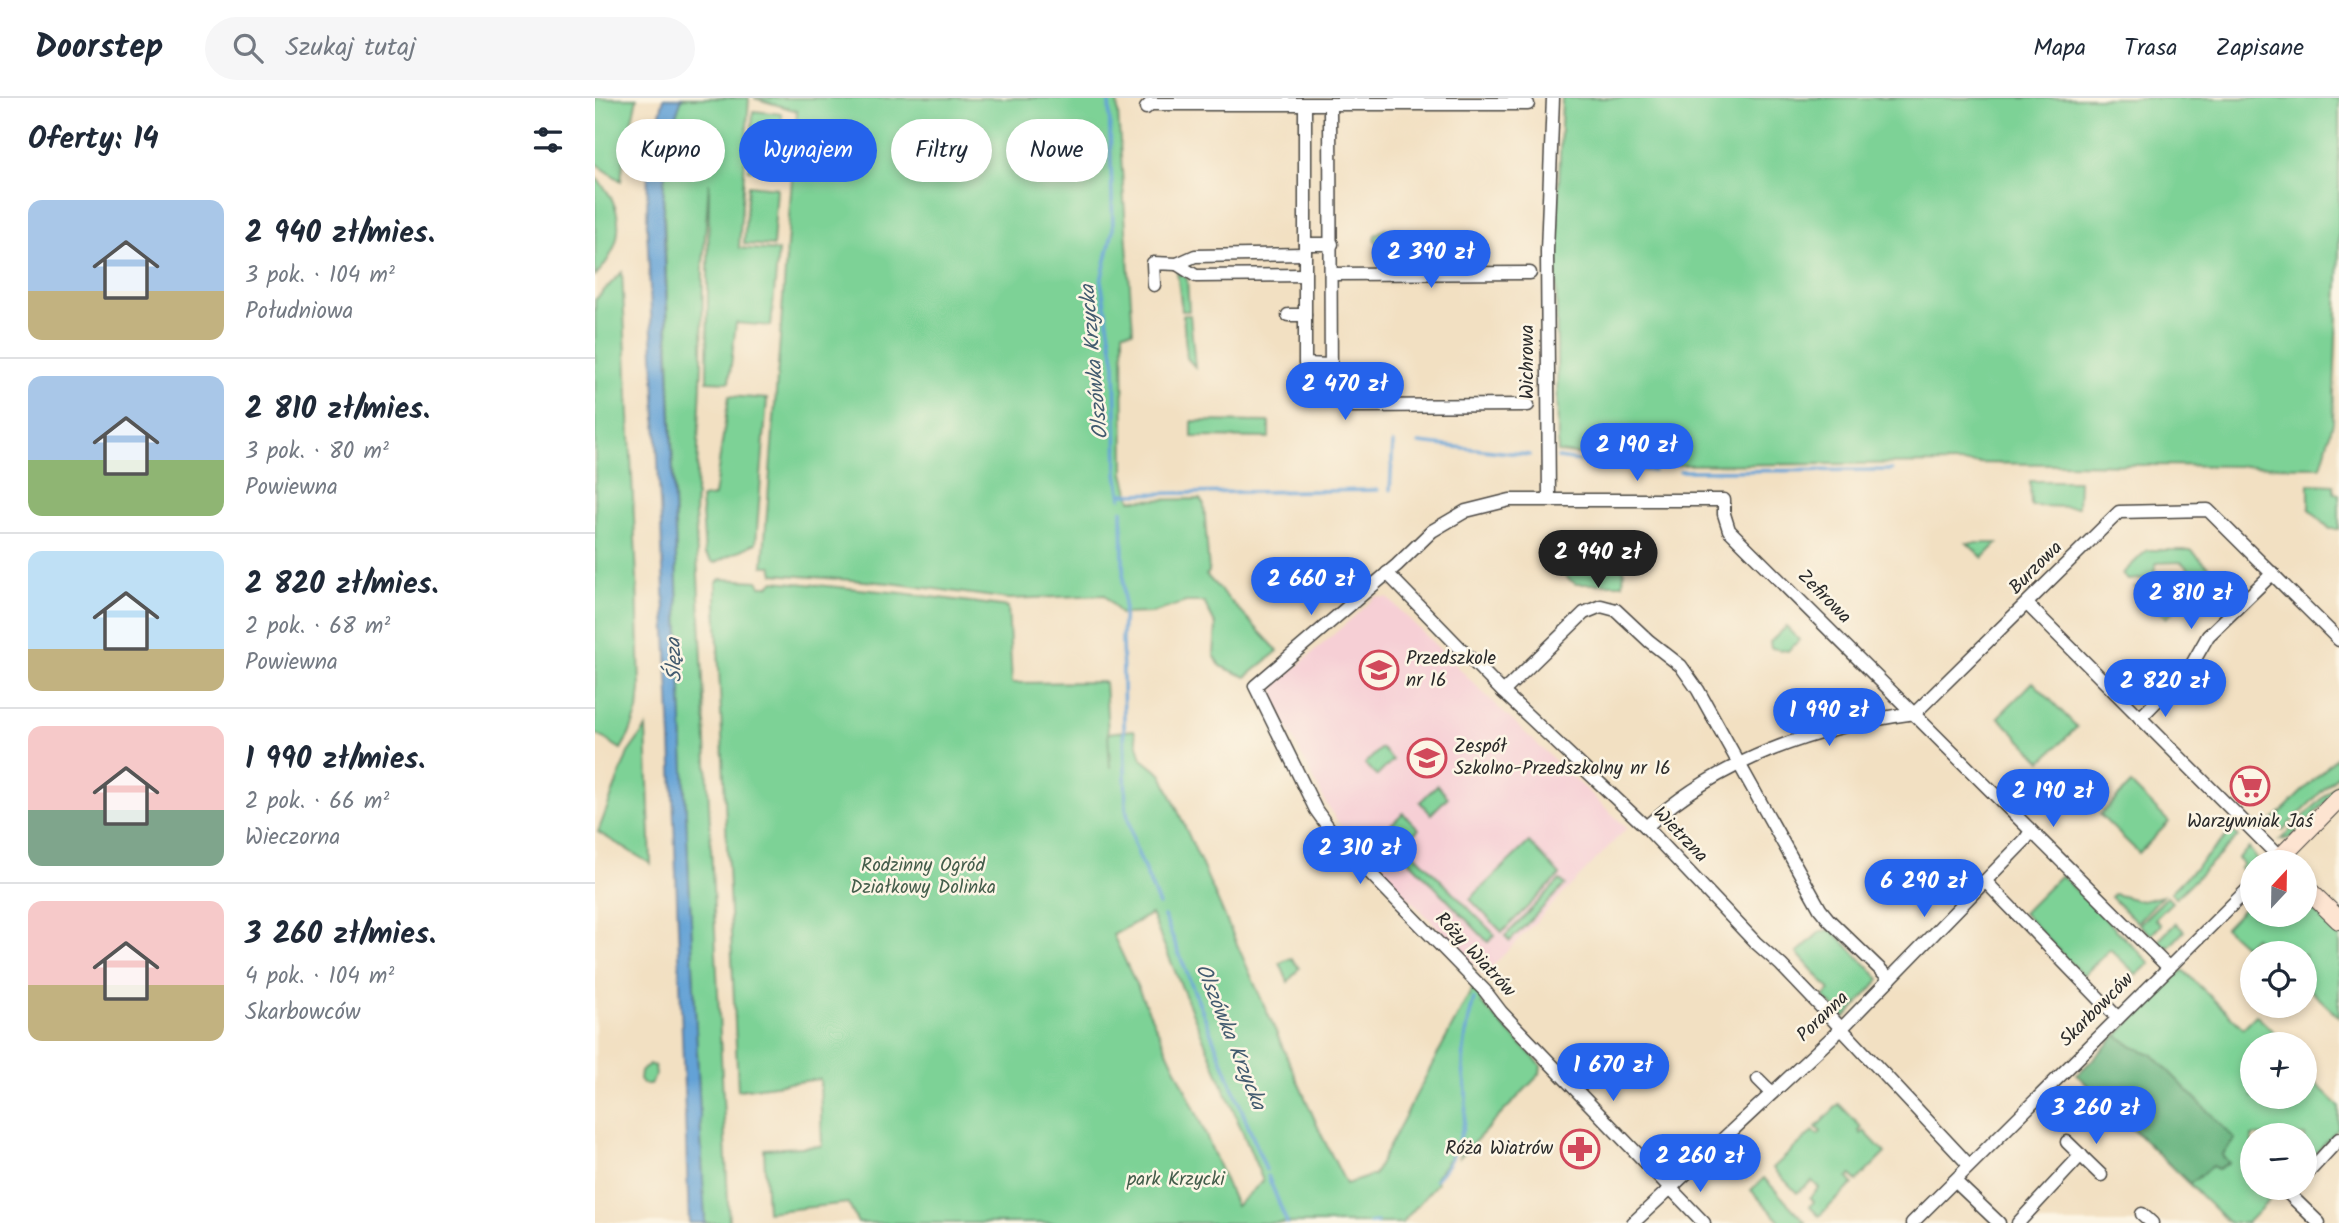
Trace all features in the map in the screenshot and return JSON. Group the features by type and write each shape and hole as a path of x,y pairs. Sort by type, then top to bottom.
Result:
{"street":[{"name":"Wichrowa","path":"1549,499 1547,251 1553,98"},
{"path":"1146,108 1150,104 1231,101 1305,105 1424,101 1528,104"},
{"path":"1305,105 1305,364 1331,365"},
{"path":"1330,105 1331,395 1338,402 1350,406 1528,405"},
{"path":"1154,285 1151,263 1177,264 1195,256 1305,249 1332,244"},
{"path":"1177,264 1196,276 1304,275"},
{"path":"1332,274 1530,273"},
{"path":"1287,315 1305,315"},
{"name":"Zefirowa","path":"1387,573 1432,531 1466,511 1510,500 1724,500 1724,514 1729,530 2169,968"},
{"name":"Burzowa","path":"1915,713 2119,512 2208,509 2273,573"},
{"name":"Róży Wiatrów","path":"1387,573 1255,686 1317,810 1336,838 1476,981 1501,1012 1704,1223"},
{"name":"Wietrzna","path":"1387,573 1503,692 1646,827 1755,942 1842,1028 1969,1165"},
{"path":"2140,718 2191,666 2208,636 2273,573 2339,640"},
{"path":"2027,604 2268,850"},
{"path":"1503,692 1584,612 1597,607 1612,608 1681,666 1698,690 1821,909 1890,979"},
{"path":"1646,827 1683,797 1738,764 1795,740 1915,713"},
{"path":"2289,850 2339,798"},
{"name":"Poranna","path":"1633,1223 1842,1028 2031,831"},
{"path":"1985,881 2118,1018"},
{"name":"Skarbowców","path":"1912,1223 2240,897"},
{"path":"2317,899 2339,920"},
{"path":"1758,1079 1772,1093"},
{"path":"2317,1163 2339,1139"},
{"path":"2067,1142 2101,1175"},
{"path":"2018,1223 2081,1155"},
{"path":"1955,1181 1999,1223"},
{"path":"2295,1200 2319,1223"},
{"path":"2142,1214 2152,1223"}],"shaded area":[{"name":"Zespół Szkolno-Przedszkolny nr 16","path":"1376,597 1388,598 1499,708 1627,828 1484,975 1347,835 1328,807 1272,698 1275,686"}],"green space":[{"path":"595,98 637,98 632,119 616,119 616,178 595,163"},
{"path":"682,98 749,98 748,119 739,119 739,182 743,182 739,248 778,251 771,326 736,323 729,382 707,381 709,183 703,265 702,362 695,513 729,1223 705,1223 683,749 663,182 725,182 725,119 674,119"},
{"path":"754,98 1117,98 1133,331 1123,332 1124,473 1131,500 1200,499 1204,505 1209,572 1206,575 1278,651 1246,677 1220,666 1214,655 1216,626 1204,602 1186,602 1152,613 1120,614 1105,595 1009,599 890,583 774,574 772,566 763,566 792,182 877,182 877,119 796,119 797,111"},
{"path":"1562,98 2339,98 2339,251 2333,422 2321,467 1968,463 1667,465 1558,452 1556,268"},
{"path":"753,111 782,114 782,119 752,119"},
{"path":"595,177 613,201 618,226 612,252 595,276"},
{"path":"748,185 777,188 773,246 744,244"},
{"path":"1385,229 1402,231 1416,242 1377,242 1375,235"},
{"path":"622,272 640,689 638,711 621,749 595,733 595,300"},
{"path":"1177,272 1187,278 1189,311 1182,311"},
{"path":"1183,315 1190,315 1195,367 1187,358"},
{"path":"729,396 767,399 756,543 714,563 705,554 701,498 714,496"},
{"path":"1192,421 1269,422 1269,438 1192,437"},
{"path":"2030,481 2079,481 2078,507 2031,506"},
{"path":"2309,484 2334,485 2334,493 2339,494 2339,529 2330,529 2309,509"},
{"path":"1967,543 1998,543 1983,558"},
{"path":"2147,550 2191,550 2213,571 2166,618 2158,610 2193,573 2181,562 2156,563 2153,578 2128,580 2122,574"},
{"path":"1624,568 1623,584 1576,584 1566,577 1566,569"},
{"name":"Rodzinny Ogród Działkowy Dolinka","path":"720,579 758,581 761,586 769,586 774,581 1008,607 1012,683 1105,682 1110,768 1108,733 1134,730 1142,759 1162,775 1322,1136 1346,1184 1374,1175 1473,987 1482,998 1481,1003 1541,1065 1540,1074 1459,1158 1462,1141 1435,1177 1437,1183 1402,1223 858,1223 848,1203 767,1212 764,1149 822,1146 820,1079 738,1090 716,583","holes":["1151,914 1263,1181 1236,1206 1196,1112 1113,935"]},
{"path":"2150,583 2163,596 2154,605 2135,587"},
{"path":"1786,627 1799,640 1788,651 1771,648 1770,642"},
{"path":"2033,682 2077,727 2042,761 1998,717"},
{"path":"646,728 651,864 598,832 628,753"},
{"path":"1381,748 1393,760 1377,776 1365,764"},
{"path":"2339,755 2339,774 2283,830 2272,821"},
{"path":"2339,782 2339,789 2290,838 2280,840"},
{"path":"2131,784 2169,822 2139,853 2100,815"},
{"path":"1437,785 1448,797 1431,814 1420,802"},
{"path":"1403,813 1419,829 1395,852 1379,836"},
{"path":"2232,831 2238,837 2176,898 2171,892"},
{"path":"1529,842 1560,875 1502,932 1470,899"},
{"path":"1413,852 1495,935 1488,942 1407,858"},
{"path":"2061,875 2150,963 2137,975 2110,949 2083,976 2023,913"},
{"path":"1560,880 1565,885 1510,941 1505,936"},
{"path":"2114,894 2142,901 2162,896 2137,922 2111,897"},
{"path":"2167,897 2172,902 2155,919 2161,925 2151,935 2139,924"},
{"path":"2240,912 2240,928 2317,928 2317,913 2339,936 2339,1017 2317,996 2317,941 2258,941 2254,937 2250,941 2240,942 2225,928"},
{"path":"2176,923 2184,931 2169,947 2159,944 2159,940"},
{"path":"1832,930 1880,979 1846,1017 1824,997 1830,990 1797,953 1821,931"},
{"path":"1291,958 1299,968 1288,982 1280,963"},
{"path":"2183,970 2243,1028 2253,1018 2259,1018 2274,1032 2240,1032 2240,1109 2317,1109 2317,1085 2339,1106 2339,1128 2317,1152 2317,1123 2240,1123 2240,1200 2269,1200 2247,1223 2229,1223 2077,1075"},
{"path":"2117,1035 2133,1047 2152,1054 2235,1139 2222,1155 2229,1163 2218,1169 2212,1166 2190,1184 2077,1075"},
{"path":"649,1064 655,1066 656,1075 650,1084 643,1084 640,1080 641,1072"},
{"path":"1839,1104 1862,1128 1859,1131 1861,1134 1864,1131 1885,1153 1857,1181 1851,1175 1848,1178 1853,1184 1819,1216 1810,1207 1814,1201 1810,1197 1819,1188 1812,1181 1797,1193 1773,1168 1813,1131 1818,1135 1821,1132 1816,1127"},
{"path":"1764,1178 1806,1223 1781,1223 1751,1190"}],"water":[{"path":"664,98 682,98 675,119 659,119"},
{"name":"Ślęza","path":"648,182 664,182 683,749 705,1223 689,1223 671,739 647,227"}],"waterway":[{"name":"Olszówka Krzycka","path":"1109,98 1113,230 1101,281 1115,365 1117,473 1121,498"},
{"path":"1390,490 1393,443"},
{"path":"1419,443 1529,455"},
{"path":"1558,458 1654,471"},
{"path":"1680,471 1892,470"},
{"path":"1121,494 1378,490"},
{"name":"Olszówka Krzycka","path":"1122,510 1126,808 1134,844 1159,905"},
{"name":"Olszówka Krzycka","path":"1164,916 1266,1170"},
{"path":"1435,1180 1454,1153 1464,1122 1464,1051 1474,999"},
{"name":"Olszówka Krzycka","path":"1268,1176 1287,1223"},
{"path":"1370,1223 1377,1222"}],"place":[{"name":"Przedszkole nr 16","path":"1379,670"},
{"name":"Zespół Szkolno-Przedszkolny nr 16","path":"1427,758"},
{"name":"Warzywniak Jaś","path":"2250,786"},
{"name":"Róża Wiatrów","path":"1580,1149"}],"park label":[{"name":"park Krzycki","path":"1176,1180"}]}
